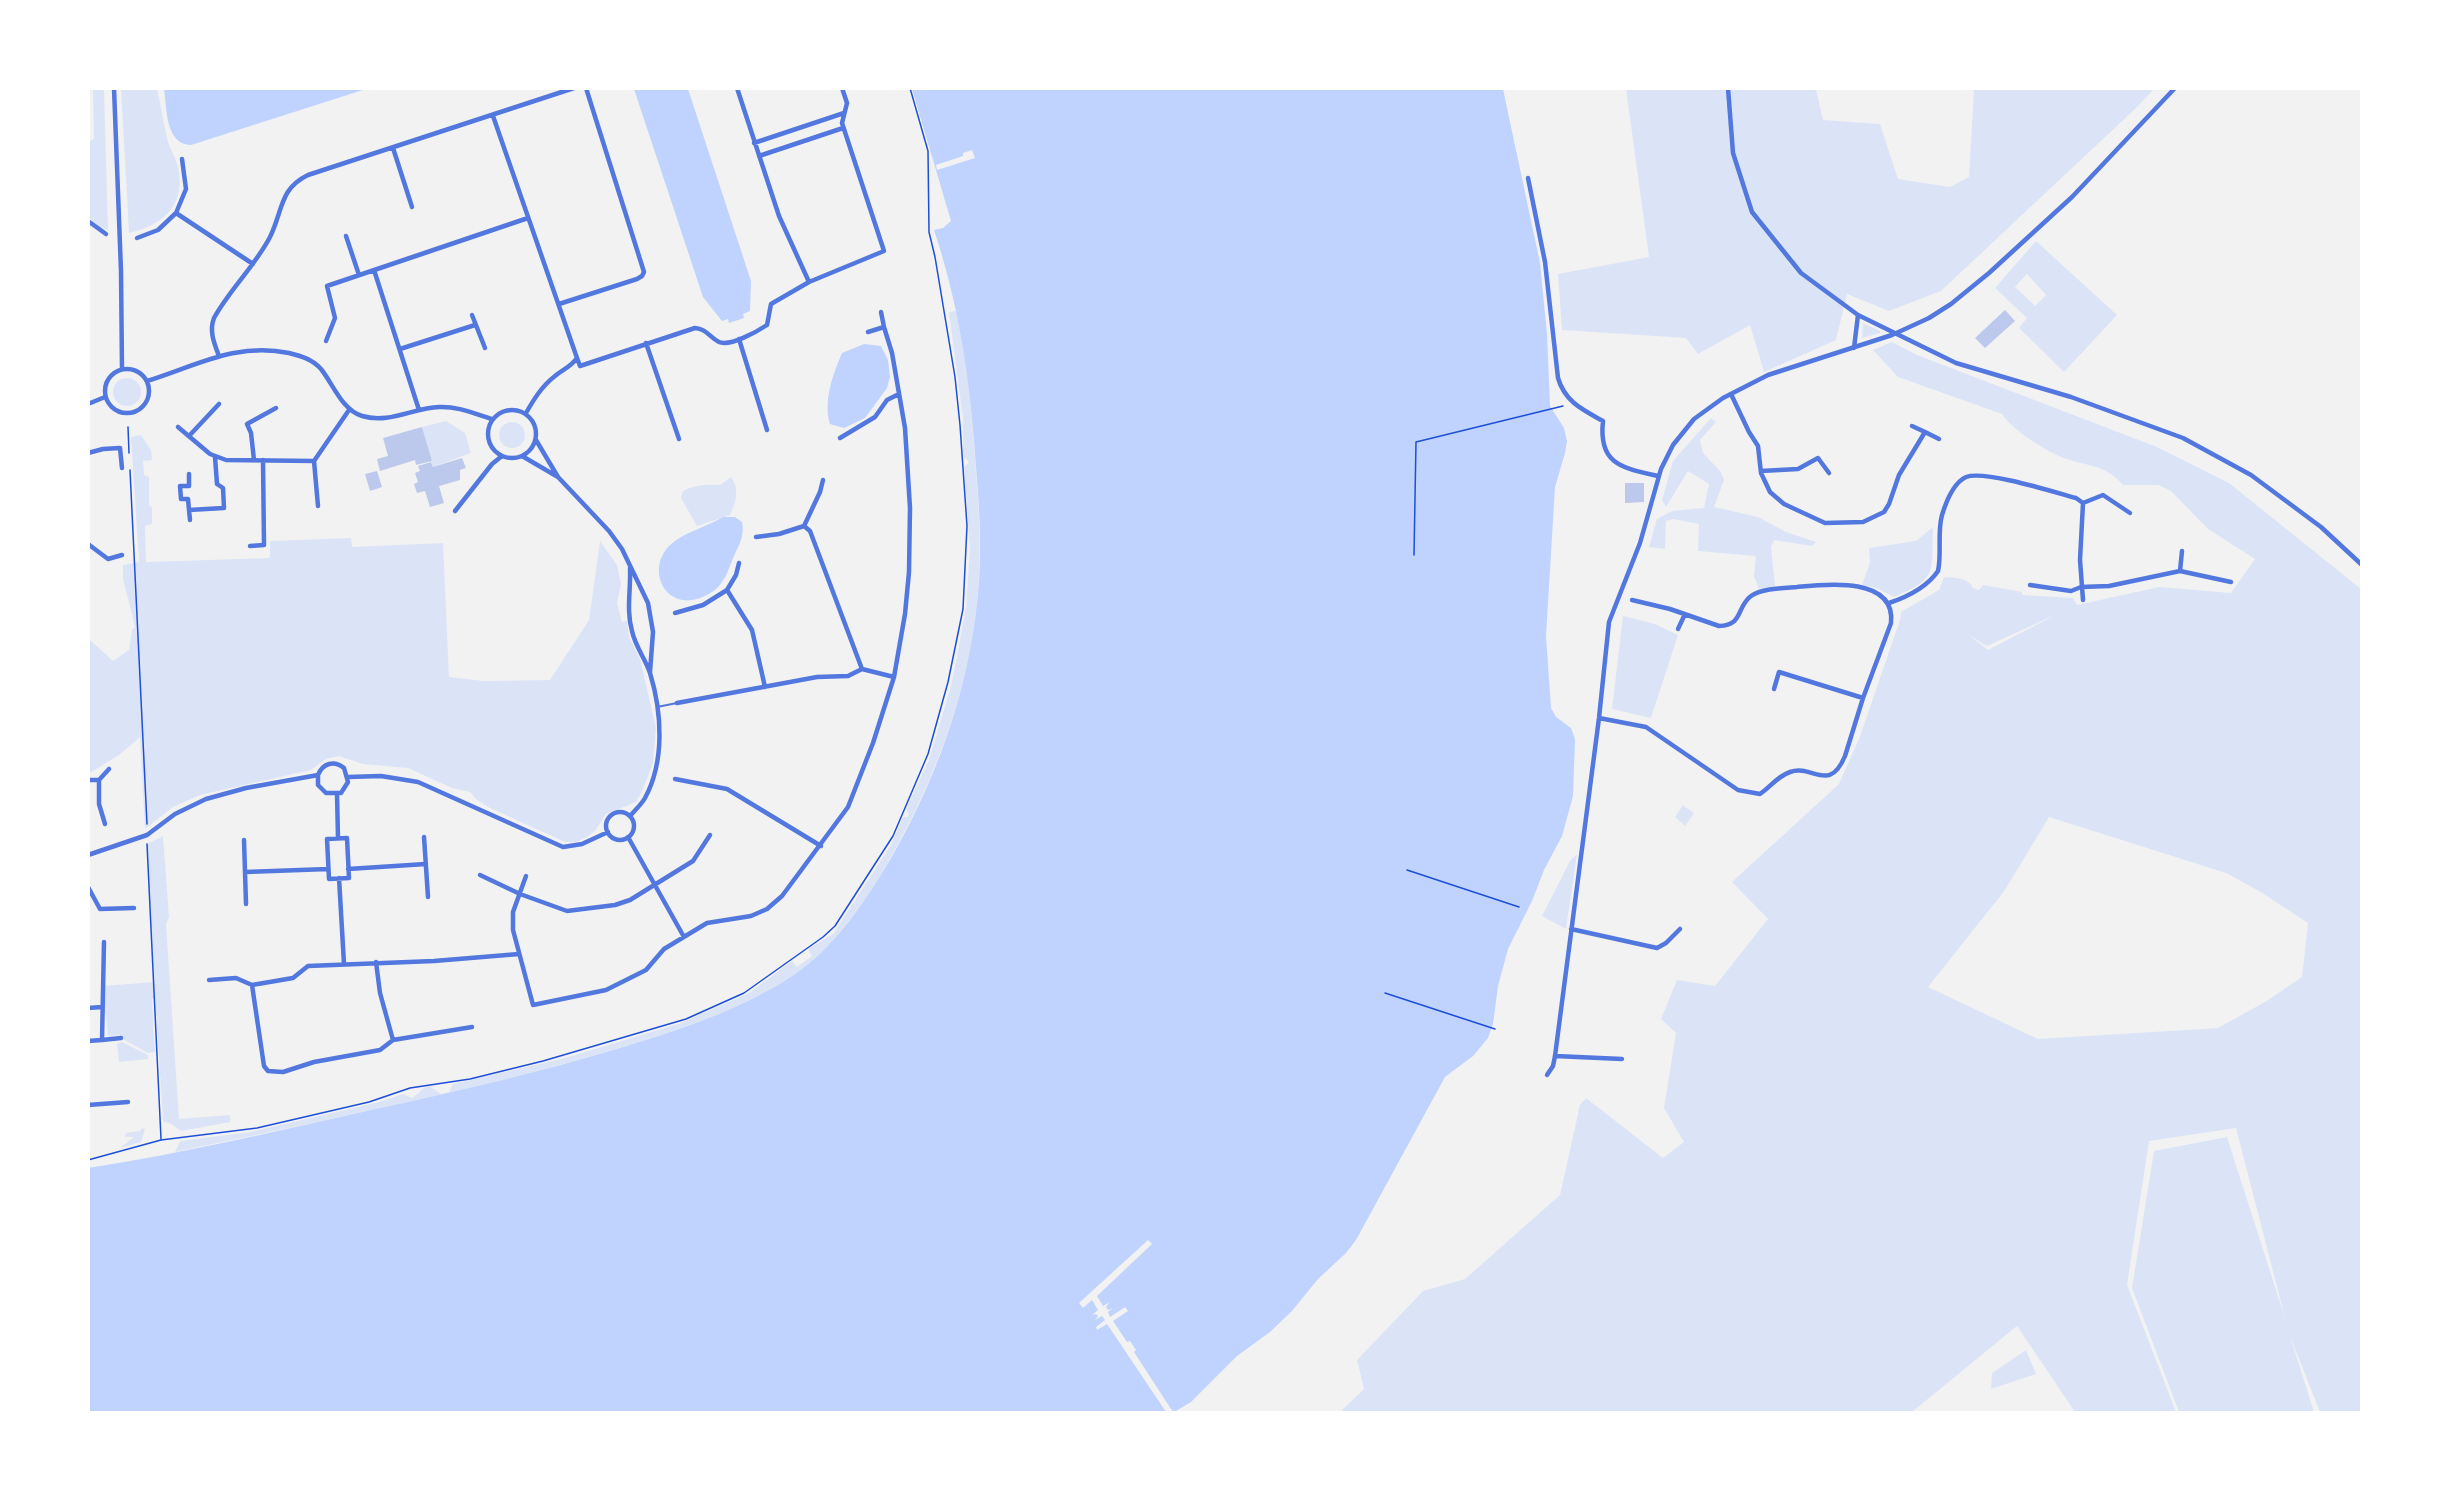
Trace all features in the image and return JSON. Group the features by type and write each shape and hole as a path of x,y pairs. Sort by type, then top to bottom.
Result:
{"street":[{"path":"114,88 122,369"},
{"path":"219,356 213,338 214,318 267,242 284,197 294,183 308,175 574,88"},
{"path":"558,304 637,279 644,272 586,88"},
{"path":"737,88 778,216 809,282"},
{"path":"493,116 580,366 695,328 703,329 720,343 739,339 767,325 771,304 809,282 884,251 843,128 847,103 842,88"},
{"path":"1728,88 1733,153 1752,212 1801,273 1858,315 1956,363 2071,397 2183,438 2251,475 2321,527 2361,565"},
{"path":"1547,1075 1553,1066 1555,1056 1599,718 1609,622 1640,543 1658,476 1672,447 1691,422 1715,403 1731,394 1763,378 1896,333 1929,318 1989,273 2072,197 2175,88"},
{"path":"754,143 844,113"},
{"path":"759,156 843,128"},
{"path":"393,148 412,207"},
{"path":"137,238 158,230 176,213 186,189 182,159"},
{"path":"1528,178 1545,262 1561,390 1578,407 1604,421 1604,447 1614,463 1658,476"},
{"path":"176,213 253,264"},
{"path":"326,341 335,318 327,286 528,218"},
{"path":"88,222 106,234"},
{"path":"346,236 359,275"},
{"path":"374,270 419,410"},
{"path":"526,876 513,912 513,930 533,1005 606,990 646,970 664,950 707,923 751,916 767,909 782,896 848,807 873,743 894,677 906,604 910,518 905,428 892,353 881,312"},
{"path":"472,315 485,348"},
{"path":"1854,348 1858,315"},
{"path":"400,349 475,325"},
{"path":"868,332 884,327"},
{"path":"739,339 767,430"},
{"path":"646,343 679,439"},
{"path":"147,381 219,356 249,349 276,351 304,356 319,367 349,410 360,416 384,419 440,407 461,409 492,419"},
{"path":"525,413 539,391 556,375 573,365 577,358"},
{"path":"122,369 136,371 147,381 149,396 146,403 135,412 127,414 113,409 105,397 104,390 110,377 122,369"},
{"path":"840,438 875,417 887,400 899,394"},
{"path":"1731,394 1758,446 1761,471 1767,489 1774,497 1825,524 1863,522 1875,518 1889,504 1899,475 1925,432"},
{"path":"88,404 105,397"},
{"path":"189,436 219,404"},
{"path":"254,460 251,433 247,424 276,408"},
{"path":"536,440 528,452 522,456 509,458 502,456 491,447 488,440 489,426 498,414 512,409 525,413 535,425 536,440 558,477 614,536 649,607 653,632 650,672"},
{"path":"318,506 314,461 349,410"},
{"path":"1912,426 1939,439"},
{"path":"178,427 215,457 226,460 314,461"},
{"path":"88,453 120,448 122,468"},
{"path":"455,511 492,464 502,456"},
{"path":"522,456 558,477"},
{"path":"189,510 224,508 222,488 216,484 215,457"},
{"path":"1761,471 1798,469 1818,458 1829,473"},
{"path":"250,546 264,545 263,460"},
{"path":"189,474 189,486 180,486 181,499 188,499 190,520"},
{"path":"1888,603 1903,598 1924,585 1938,571 1941,517 1953,488 1968,476 1984,476 2013,482 2076,498 2084,503"},
{"path":"756,537 779,534 804,526 820,492 823,480"},
{"path":"2084,503 2103,495 2130,513"},
{"path":"2083,600 2080,587 2080,560 2084,503"},
{"path":"804,526 810,531 862,669"},
{"path":"88,544 108,559 122,555"},
{"path":"2180,571 2182,551"},
{"path":"675,613 703,605 727,590 736,577 739,563"},
{"path":"629,565 631,586 628,606 631,630 650,672 657,707 659,750 654,774 644,799 630,816"},
{"path":"2030,585 2071,591 2080,587 2109,586 2180,571 2231,582"},
{"path":"1599,718 1643,725 1738,790 1760,794 1782,776 1793,771 1818,776 1829,775 1836,771 1845,756 1863,698 1891,623 1892,614 1888,603 1871,591 1850,584 1782,588 1750,596 1738,617 1727,625 1719,626 1632,600"},
{"path":"727,590 747,618 753,632 765,687"},
{"path":"1678,629 1685,614"},
{"path":"677,703 821,677 848,676 862,669 894,677"},
{"path":"1774,688 1779,672 1863,698"},
{"path":"334,763 345,768 348,777 347,786 337,794 326,794 318,785 318,775 324,766 334,763"},
{"path":"105,824 99,804 99,780 109,769"},
{"path":"88,855 147,835 174,814 206,799 246,788 318,775"},
{"path":"348,777 381,776 418,782 563,847 582,844 608,832"},
{"path":"675,779 727,789 821,846"},
{"path":"88,780 99,780"},
{"path":"337,794 338,838"},
{"path":"622,812 630,816 634,828 628,837 619,839 608,832 607,822 613,814 622,812"},
{"path":"480,875 520,894 567,911 615,905 630,900 693,861 710,835"},
{"path":"424,837 428,897"},
{"path":"628,837 684,937"},
{"path":"338,838 347,838 349,878 329,879 327,839 338,838"},
{"path":"244,840 246,904"},
{"path":"348,869 426,864"},
{"path":"245,872 328,869"},
{"path":"339,878 344,964"},
{"path":"88,887 100,909 134,908"},
{"path":"1571,929 1657,948 1666,944 1680,929"},
{"path":"102,1040 104,942"},
{"path":"209,980 236,978 252,986 293,978 308,966 434,961 519,954"},
{"path":"376,962 380,993 393,1040"},
{"path":"252,986 264,1066 268,1071 282,1072 314,1062 380,1050 393,1040 472,1027"},
{"path":"88,1008 102,1007"},
{"path":"88,1041 122,1038"},
{"path":"1555,1056 1622,1059"},
{"path":"88,1105 128,1102"}],"lane":[{"path":"657,707 677,703"}],"path":[{"path":"1414,555 1416,442 1563,406"},
{"path":"128,427 161,1140"},
{"path":"1407,870 1519,907"},
{"path":"1385,993 1495,1029"}],"shaded area":[{"path":"93,89 104,89 108,230 98,226 89,217 88,143 94,138"},
{"path":"121,89 157,89 167,138 177,164 180,186 178,197 167,214 150,226 129,233"},
{"path":"1626,89 1816,89 1823,120 1880,124 1898,179 1950,187 1969,177 1974,89 2154,89 1941,291 1889,311 1847,294 1836,340 1764,372 1750,325 1698,354 1686,338 1562,330 1558,274 1649,257"},
{"path":"2036,241 2117,315 2064,372 2019,328 2027,318 1995,288","holes":["2027,274 2046,295 2035,306 2015,287"]},
{"path":"956,311 968,379 979,519 978,591 968,661 948,731 921,799 878,879 857,912 832,942 803,968 767,991 706,1019 643,1041 473,1087 361,1112 175,1152 180,1141 250,1132 379,1102 403,1094 412,1098 429,1086 441,1094 449,1092 453,1084 565,1058 681,1023 749,993 792,961 797,967 812,956 808,949 833,934 891,845 903,817 909,814 906,809 929,760 951,686 966,608 970,547 964,467 969,462 963,456 963,419 949,312"},
{"path":"1863,323 1880,331 1880,333 1862,338"},
{"path":"1892,342 1917,355 2157,447 2229,483 2361,589 2361,1412 2320,1412 2290,1336 2314,1412 2179,1412 2132,1288 2154,1151 2227,1137 2285,1318 2236,1128 2149,1141 2127,1285 2176,1412 2075,1412 2017,1326 1912,1412 1340,1412 1364,1389 1357,1360 1423,1291 1465,1279 1560,1195 1580,1105 1586,1098 1663,1158 1684,1142 1664,1108 1676,1033 1661,1019 1677,980 1715,986 1768,919 1732,882 1839,784 1859,739 1901,612 1939,590 1944,577 1965,580 1973,588 1979,590 1983,585 2022,592 2022,595 2073,598 2077,605 2159,587 2231,593 2255,559 2208,529 2171,491 2158,485 2123,485 2108,472 2059,456 2028,438 2002,414 1898,377 1873,350","holes":["2057,614 1988,650 1969,635 1987,646","2049,817 2226,873 2259,891 2308,923 2302,977 2265,1002 2218,1028 2038,1039 1928,987 2005,890"]},
{"path":"127,378 137,382 141,392 137,402 127,406 117,402 113,392 117,382"},
{"path":"1711,418 1716,422 1700,440 1703,453 1721,472 1724,480 1714,507 1758,517 1786,532 1816,542 1812,546 1774,540 1771,547 1775,586 1759,589 1754,576 1756,556 1698,551 1699,524 1673,519 1666,521 1665,549 1649,547 1657,519 1672,511 1704,508 1709,484 1688,471 1666,507 1662,500 1673,461"},
{"path":"446,421 465,433 471,453 433,467 422,427"},
{"path":"512,422 521,426 525,435 521,444 512,448 503,444 499,435 503,426"},
{"path":"141,435 151,450 152,460 143,461 144,475 149,477 149,506 152,507 152,524 145,526 146,562 270,558 270,541 351,538 352,547 443,543 449,677 484,681 550,680 589,620 600,541 617,565 621,584 617,603 622,622 627,621 629,637 640,659 656,728 653,763 636,802 606,814 595,831 587,837 576,842 565,842 490,808 477,800 470,792 452,788 408,768 363,764 339,756 326,759 311,770 200,795 173,807 145,829 140,737 119,755 88,774 89,639 113,661 129,650 132,630 135,627 123,579 123,565 139,562 131,437"},
{"path":"731,477 736,496 730,515 697,526 681,498 683,491 701,485 720,485"},
{"path":"1933,527 1932,563 1926,578 1919,584 1894,597 1876,588 1862,585 1870,563 1869,548 1916,541"},
{"path":"1623,616 1655,624 1678,635 1651,718 1612,709"},
{"path":"1683,805 1694,813 1685,826 1675,817"},
{"path":"163,836 169,917 166,924 179,1119 230,1115 230,1122 181,1131 170,1123 164,1122 163,1119 155,997 152,999 155,1052 148,1053 121,1038 120,1035 108,1036 106,1014 102,1013 103,986 154,982 147,844"},
{"path":"1577,854 1566,929 1542,916 1570,861"},
{"path":"122,1042 148,1055 148,1059 119,1062 117,1044"},
{"path":"142,1128 145,1129 141,1142 120,1148 134,1137 125,1137 126,1133 140,1131"},
{"path":"2026,1350 2036,1374 1991,1389 1992,1373"}],"water":[{"path":"164,88 366,89 191,145 176,139 172,132 167,115"},
{"path":"634,89 688,89 751,281 750,311 743,314 744,318 729,323 728,319 722,321 703,297"},
{"path":"912,89 1503,89 1540,263 1547,334 1550,406 1564,428 1567,441 1555,487 1546,636 1551,708 1556,717 1571,728 1575,739 1573,796 1562,836 1508,949 1498,986 1493,1024 1488,1038 1473,1056 1445,1077 1356,1240 1346,1253 1318,1279 1292,1311 1270,1332 1237,1356 1191,1402 1174,1412 89,1412 88,1168 233,1141 469,1088 592,1056 686,1027 767,991 803,968 833,941 880,876 910,824 927,788 954,713 973,636 980,558 972,415 965,362 949,282 934,230 943,228 951,221"},
{"path":"864,344 881,346 888,360 890,377 887,388 865,418 844,428 830,424 828,397 842,353"},
{"path":"723,517 735,517 742,522 743,533 728,572 720,585 707,595 688,600 677,599 662,585 659,576 659,565 663,555 676,540"}],"pier":[{"path":"972,150 975,158 937,170 936,165 963,156 963,153"},
{"path":"1148,1240 1152,1244 1097,1296 1103,1306 1110,1302 1106,1307 1108,1310 1113,1308 1108,1312 1110,1317 1125,1307 1128,1311 1113,1321 1127,1342 1130,1341 1136,1350 1134,1352 1173,1412 1166,1412 1107,1324 1097,1330 1096,1327 1105,1320 1102,1316 1095,1320 1098,1316 1092,1315 1098,1310 1092,1300 1083,1308 1079,1303"}],"building":[{"path":"2005,310 2015,321 1985,348 1975,338"},
{"path":"422,427 432,461 416,465 415,460 380,471 377,459 388,456 383,438"},
{"path":"462,458 466,468 460,470 460,480 439,486 444,503 430,507 425,491 417,493 414,484 418,482 415,473 420,471 418,466 431,462 433,467"},
{"path":"377,471 382,487 370,491 365,474"},
{"path":"1625,483 1644,483 1644,502 1625,503"}]}
